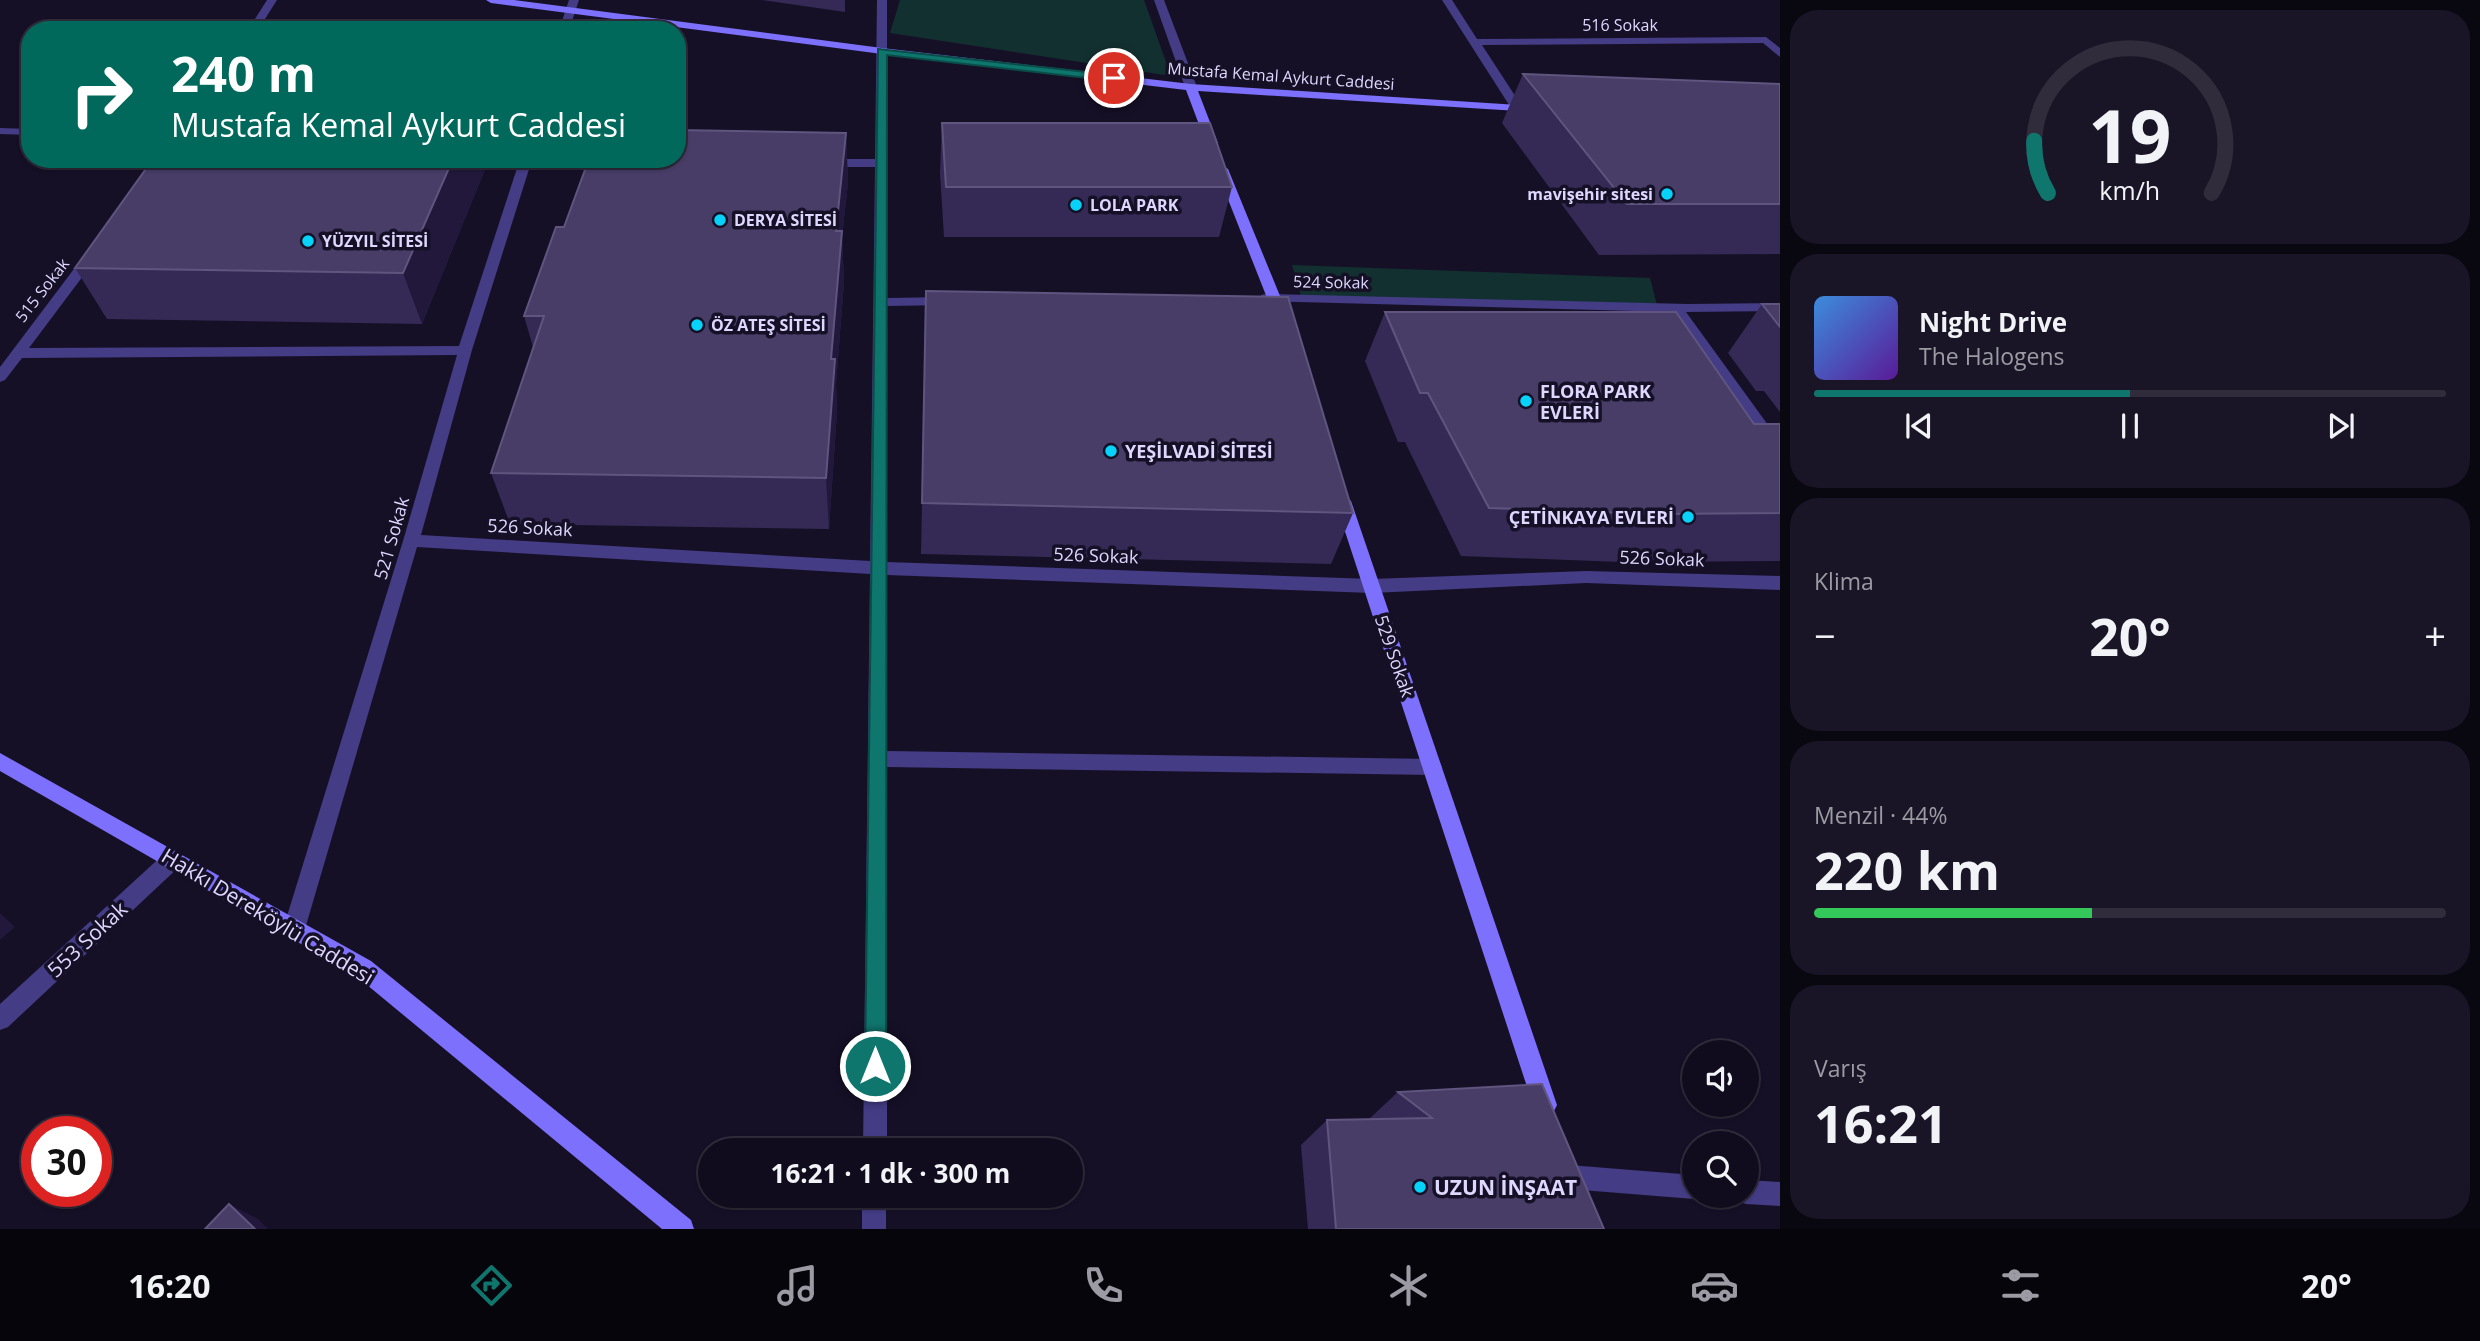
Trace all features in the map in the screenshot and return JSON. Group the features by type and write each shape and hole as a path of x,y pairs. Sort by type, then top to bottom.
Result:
{"street":[{"path":"259,21 272,0"},
{"name":"Mustafa Kemal Aykurt Caddesi","path":"491,0 573,5 680,21"},
{"path":"875,1138 882,0"},
{"path":"1159,0 1287,330"},
{"path":"1447,0 1517,108"},
{"name":"Mustafa Kemal Aykurt Caddesi","path":"686,22 882,51 1191,87 1545,109"},
{"name":"516 Sokak","path":"1474,42 1766,40 1780,54"},
{"path":"0,131 21,132"},
{"path":"813,163 881,163"},
{"name":"521 Sokak","path":"294,929 411,541 465,350 524,168"},
{"name":"515 Sokak","path":"0,377 99,245"},
{"name":"524 Sokak","path":"1247,298 1676,308 1780,307"},
{"path":"880,302 962,301"},
{"path":"1676,308 1764,430 1780,430"},
{"path":"16,353 465,350"},
{"name":"529 Sokak","path":"1337,482 1551,1124"},
{"name":"526 Sokak","path":"411,541 878,568 1372,586 1586,577 1780,583"},
{"path":"877,759 1432,767"},
{"name":"Hakkı Dereköylü Caddesi","path":"0,761 363,968 682,1229"},
{"name":"553 Sokak","path":"0,1018 173,859"},
{"path":"1569,1177 1682,1186"},
{"path":"1759,1193 1780,1194"},
{"path":"874,1208 874,1229"}],"green space":[{"path":"900,0 1144,0 1171,76 890,33"},
{"path":"1292,265 1650,278 1657,305 1301,296"}],"building":[{"path":"1523,74 1780,84 1780,204 1627,204"},
{"path":"942,123 1210,123 1232,187 946,187"},
{"path":"686,130 846,133 836,231 842,231 831,359 835,359 826,478 491,473 544,316 524,316 556,227 564,227 586,168 686,168"},
{"path":"147,168 449,168 403,273 75,268"},
{"name":"YEŞİLVADİ SİTESİ","path":"926,291 1288,297 1353,513 922,503"},
{"path":"1762,304 1780,304 1780,327"},
{"path":"1385,312 1676,312 1754,424 1780,424 1780,513 1656,514 1489,508 1428,393 1420,393"},
{"name":"UZUN İNŞAAT","path":"1542,1084 1604,1229 1336,1229 1327,1120 1432,1118 1398,1092"},
{"path":"229,1204 255,1229 205,1229"}],"place":[{"name":"mavişehir sitesi","path":"1667,194"},
{"name":"LOLA PARK","path":"1076,205"},
{"name":"DERYA SİTESİ","path":"720,220"},
{"name":"YÜZYIL SİTESİ","path":"308,241"},
{"name":"ÖZ ATEŞ SİTESİ","path":"697,325"},
{"name":"FLORA PARK EVLERİ","path":"1526,401"},
{"name":"YEŞİLVADİ SİTESİ","path":"1111,451"},
{"name":"ÇETİNKAYA EVLERİ","path":"1688,517"},
{"name":"UZUN İNŞAAT","path":"1420,1187"}],"route":[{"path":"875,1066 882,51 1114,78"}]}
